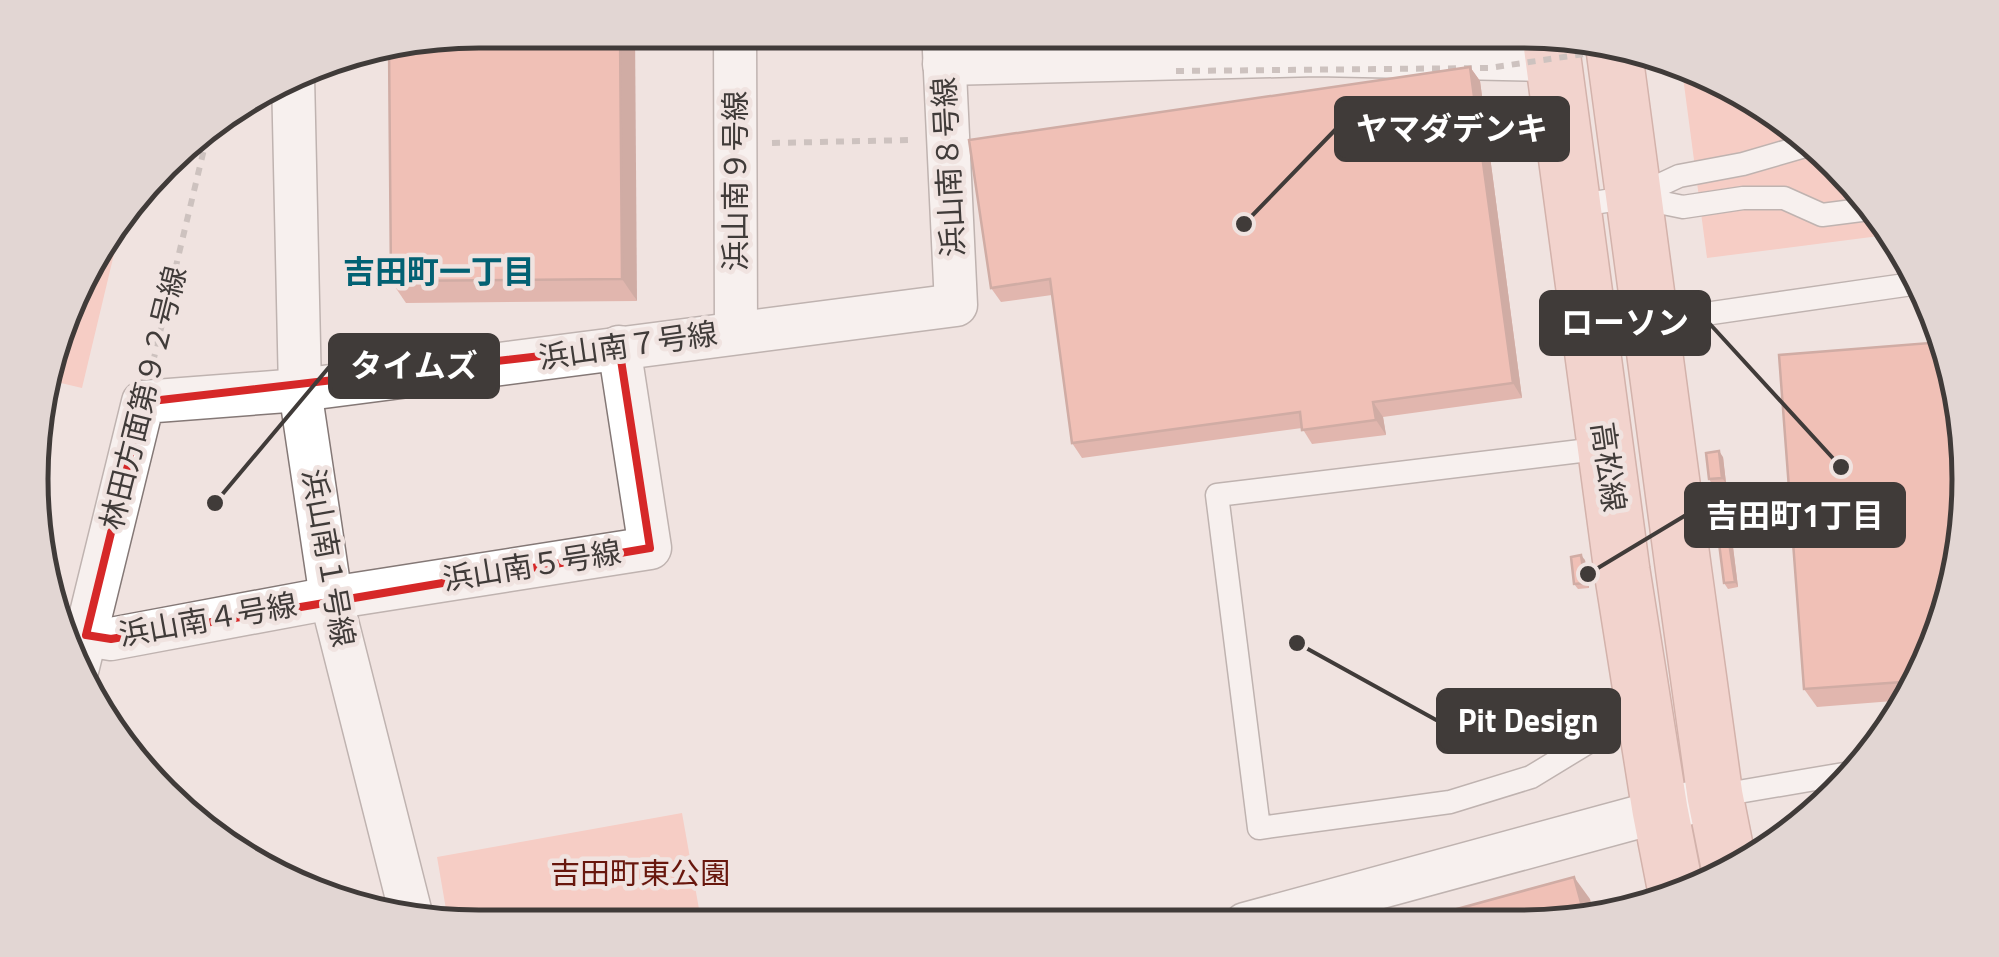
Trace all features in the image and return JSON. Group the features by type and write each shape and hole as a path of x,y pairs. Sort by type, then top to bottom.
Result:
{"main road":[{"name":"高松線","path":"1551,48 1605,448 1660,810 1675,881"},
{"name":"高松線","path":"1617,59 1715,796 1727,857"}],"street":[{"name":"浜山南９号線","path":"736,48 736,332"},
{"name":"浜山南８号線","path":"943,48 956,304"},
{"path":"973,48 1152,54 1242,48"},
{"name":"浜山南１号線","path":"293,90 300,390 331,598 408,904"},
{"name":"浜山南７号線","path":"143,402 300,390 956,304"},
{"name":"浜山南５号線","path":"331,598 650,548 619,347"},
{"name":"林田方面第９２号線","path":"83,649 143,402"},
{"name":"浜山南４号線","path":"85,653 111,639 331,598"},
{"path":"1300,909 1715,796"}],"lane":[{"path":"1572,206 1634,196 1678,176 1797,148"},
{"path":"1634,196 1683,207 1743,198 1784,198 1822,215 1858,211"},
{"path":"1650,322 1905,285"},
{"path":"1605,448 1217,496 1260,828 1450,802 1531,778 1644,709"},
{"path":"1715,796 1832,776"}],"path":[{"path":"1152,54 1489,68 1589,53"},
{"path":"736,144 948,139"},
{"name":"林田方面第９２号線","path":"143,402 205,146"}],"highlighted area":[{"path":"619,347 650,548 111,639 86,635 143,402"}],"green space":[{"path":"1683,79 1736,105 1805,154 1845,194 1877,236 1707,258"},
{"path":"116,245 82,388 59,382 62,367 80,314"},
{"name":"吉田町東公園","path":"682,813 699,909 446,909 437,857"}],"building":[{"path":"450,48 620,48 622,279 391,281 389,57"},
{"path":"1470,67 1513,383 1373,402 1376,420 1302,430 1300,412 1072,443 1050,279 991,288 969,140"},
{"path":"1930,343 1948,422 1951,507 1937,590 1900,682 1804,689 1779,355"},
{"path":"1719,451 1722,478 1709,479 1706,453"},
{"path":"1729,542 1735,582 1724,583 1719,543"},
{"path":"1581,555 1585,583 1574,584 1571,557"},
{"path":"1574,877 1582,905 1549,909 1457,909"}],"place":[{"name":"ヤマダデンキ","path":"1244,224"},
{"name":"ローソン","path":"1841,467"},
{"name":"タイムズ","path":"215,503"},
{"name":"吉田町1丁目","path":"1588,574"},
{"name":"Pit Design","path":"1297,643"}],"district":[{"name":"吉田町一丁目","path":"439,272"}]}
